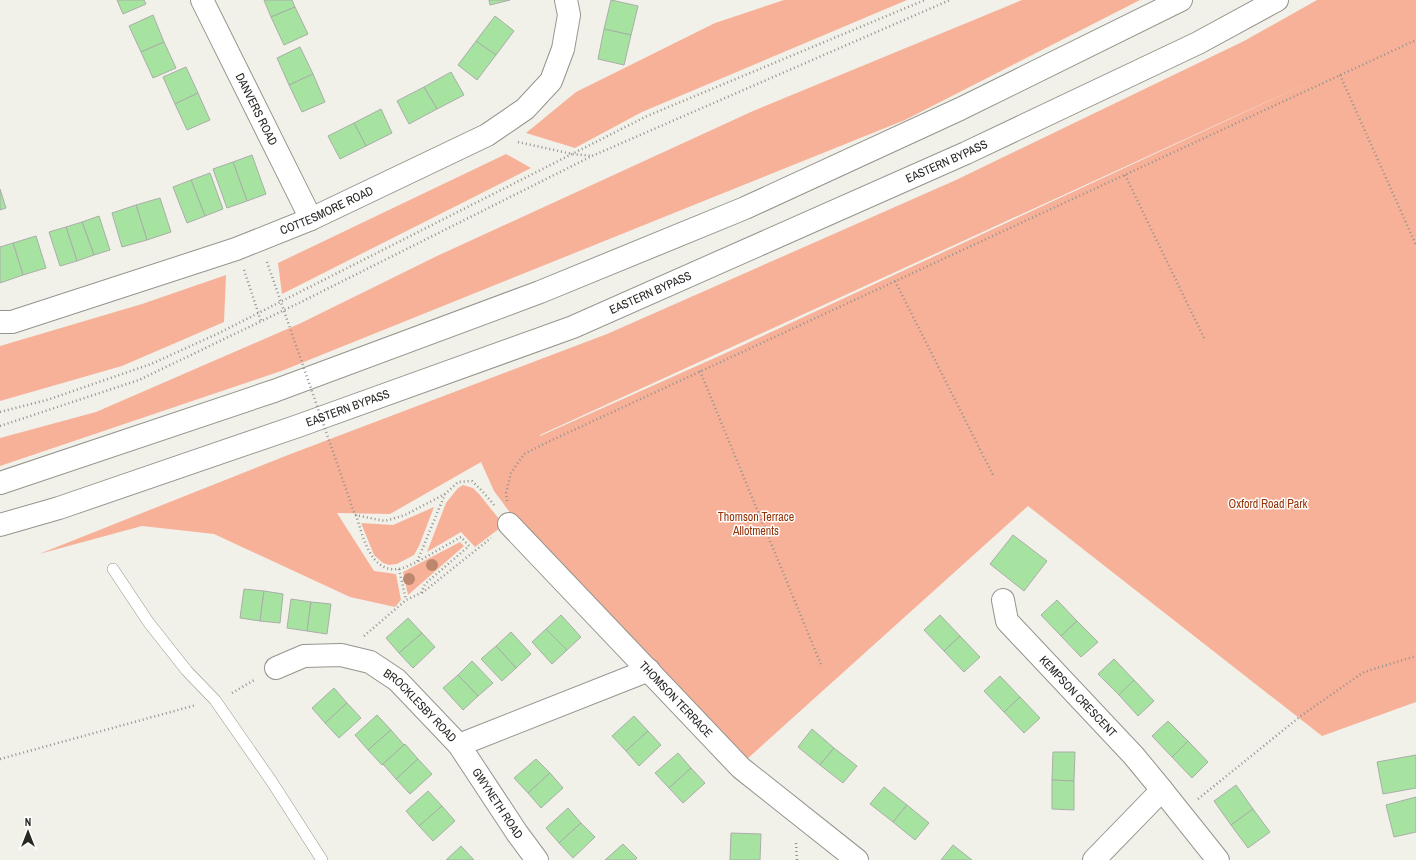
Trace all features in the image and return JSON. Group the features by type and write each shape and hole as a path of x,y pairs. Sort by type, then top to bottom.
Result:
{"main road":[{"name":"DANVERS ROAD","path":"202,0 311,219"},
{"name":"COTTESMORE ROAD","path":"0,322 12,322 236,249 311,219 487,135 525,109 551,81 563,49 569,15 566,0"},
{"path":"0,483 274,391 540,292 744,208 960,109 1180,0"},
{"name":"EASTERN BYPASS","path":"0,525 59,508 291,429 573,327 966,153 1198,43 1277,0"},
{"name":"THOMSON TERRACE","path":"509,524 741,768 857,860"},
{"name":"KEMPSON CRESCENT","path":"1003,600 1007,621 1134,756 1218,860"},
{"name":"BROCKLESBY ROAD","path":"276,668 304,656 341,655 370,662 397,680 459,745 649,670"},
{"name":"GWYNETH ROAD","path":"459,745 517,833 537,860"},
{"path":"1094,860 1162,790"}],"lane":[{"path":"113,569 149,623 187,671 215,700 272,782 322,860"}],"path":[{"path":"0,412 50,399 151,364 217,334 647,116 925,0"},
{"path":"0,426 139,380 592,156 950,0"},
{"path":"509,524 506,493 511,473 524,454 1416,40"},
{"path":"1340,75 1416,245"},
{"path":"487,135 572,154 592,156"},
{"path":"1125,175 1205,340"},
{"path":"267,262 366,546 377,563 389,569 400,569 417,562 461,537 469,546 425,584 421,593"},
{"path":"244,270 261,321"},
{"path":"895,281 993,475"},
{"path":"700,371 822,667"},
{"path":"355,515 385,521 405,516 444,494 458,482 472,481 509,524"},
{"path":"417,562 444,494"},
{"path":"341,655 406,600 421,593 509,524"},
{"path":"400,569 406,600"},
{"path":"1181,813 1302,715 1364,672 1416,656"},
{"path":"0,759 225,697 276,668"}],"green space":[{"path":"784,0 907,0 642,112 575,148 526,133 576,92 715,23"},
{"path":"1022,0 1140,0 905,120 284,370 0,466 0,438 96,412 301,323 437,256 753,111"},
{"path":"1317,0 1416,0 1416,702 1322,736 1028,506 746,760 514,518 494,491 481,462 390,514 337,513 374,571 396,574 401,600 395,607 350,597 214,534 142,526 39,554 288,455 607,334 956,180 1244,41","holes":["1312,81 728,352 540,436"]},
{"path":"506,154 531,168 282,294 278,263"},
{"path":"226,275 224,322 122,366 0,401 0,346 142,304"},
{"path":"463,485 473,488 504,525 475,547 461,532 427,552 446,503 458,488"},
{"path":"434,507 414,555 397,564 389,565 383,563 374,555 361,523 393,525"},
{"path":"460,542 464,546 408,595 403,572"}],"building":[{"path":"117,0 144,0 146,4 123,14"},
{"path":"264,0 292,0 295,7 271,17"},
{"path":"489,0 510,0 490,5"},
{"path":"611,0 638,6 631,35 604,29"},
{"path":"295,7 308,34 284,45 271,17"},
{"path":"153,15 164,42 141,52 129,26"},
{"path":"495,16 514,31 496,55 476,41"},
{"path":"604,29 631,35 624,65 598,59"},
{"path":"476,41 496,55 477,80 458,65"},
{"path":"164,42 176,68 153,78 141,52"},
{"path":"300,47 313,74 289,85 277,58"},
{"path":"186,67 198,93 175,104 163,77"},
{"path":"451,72 464,95 437,109 424,87"},
{"path":"313,74 325,102 302,112 289,85"},
{"path":"424,87 437,109 409,124 397,101"},
{"path":"198,93 210,120 187,130 175,104"},
{"path":"381,109 392,133 366,146 354,123"},
{"path":"354,123 366,146 340,159 328,136"},
{"path":"252,155 266,194 247,201 233,162"},
{"path":"233,162 247,201 227,208 213,169"},
{"path":"210,173 223,209 205,216 191,180"},
{"path":"191,180 205,216 187,223 173,187"},
{"path":"0,189 6,208 0,210"},
{"path":"160,198 171,232 147,240 136,205"},
{"path":"136,205 147,240 122,247 112,213"},
{"path":"99,216 110,250 94,255 82,222"},
{"path":"82,222 94,255 77,261 66,227"},
{"path":"66,227 77,261 60,266 49,232"},
{"path":"36,236 46,268 23,275 13,243"},
{"path":"13,243 23,275 0,283 0,247"},
{"path":"1013,535 1047,561 1024,591 990,564"},
{"path":"244,589 264,591 260,621 240,618"},
{"path":"264,591 283,594 280,623 260,621"},
{"path":"291,599 311,602 307,631 287,628"},
{"path":"1057,600 1077,621 1061,636 1041,615"},
{"path":"311,602 331,604 327,634 307,631"},
{"path":"561,615 581,637 567,650 546,629"},
{"path":"940,615 960,636 944,651 924,630"},
{"path":"408,618 422,633 399,653 386,638"},
{"path":"1077,621 1098,642 1081,657 1061,636"},
{"path":"546,629 567,650 552,664 532,642"},
{"path":"511,632 531,654 516,668 496,646"},
{"path":"422,633 435,647 413,668 399,653"},
{"path":"960,636 980,657 964,672 944,651"},
{"path":"496,646 516,668 502,681 481,659"},
{"path":"1114,659 1134,680 1119,695 1098,674"},
{"path":"472,661 493,683 478,696 458,675"},
{"path":"458,675 478,696 463,710 443,688"},
{"path":"1000,676 1020,697 1004,712 984,691"},
{"path":"1134,680 1154,701 1138,716 1119,695"},
{"path":"334,688 347,703 325,723 312,708"},
{"path":"1020,697 1040,718 1024,733 1004,712"},
{"path":"347,703 361,718 339,738 325,723"},
{"path":"377,715 391,730 368,750 355,735"},
{"path":"634,716 648,731 626,751 612,736"},
{"path":"1168,721 1188,741 1172,757 1152,736"},
{"path":"812,729 834,748 820,765 798,747"},
{"path":"391,730 404,745 382,765 368,750"},
{"path":"648,731 661,745 639,766 626,751"},
{"path":"1188,741 1208,762 1192,778 1172,757"},
{"path":"405,744 418,759 396,779 383,764"},
{"path":"834,748 857,766 843,783 820,765"},
{"path":"1053,752 1075,752 1074,781 1052,780"},
{"path":"678,753 691,768 669,788 655,773"},
{"path":"1416,755 1416,788 1383,794 1377,762"},
{"path":"418,759 432,774 410,794 396,779"},
{"path":"536,759 550,773 528,793 514,778"},
{"path":"691,768 705,783 683,803 669,788"},
{"path":"550,773 563,788 541,808 528,793"},
{"path":"1052,780 1074,781 1074,810 1052,809"},
{"path":"1236,785 1253,809 1231,825 1214,801"},
{"path":"884,787 907,805 893,822 870,804"},
{"path":"428,791 442,806 419,826 406,811"},
{"path":"1416,797 1416,832 1394,837 1386,805"},
{"path":"907,805 929,823 915,840 893,822"},
{"path":"442,806 455,821 433,841 419,826"},
{"path":"568,808 581,823 559,843 546,828"},
{"path":"1253,809 1270,832 1248,848 1231,825"},
{"path":"581,823 595,837 573,858 559,843"},
{"path":"731,833 761,834 760,860 730,860"},
{"path":"623,844 637,858 635,860 605,860"},
{"path":"953,845 972,860 941,860"},
{"path":"461,846 474,860 446,860"}],"park label":[{"name":"Oxford Road Park","path":"1268,504"},
{"name":"Thomson Terrace Allotments","path":"756,524"}]}
